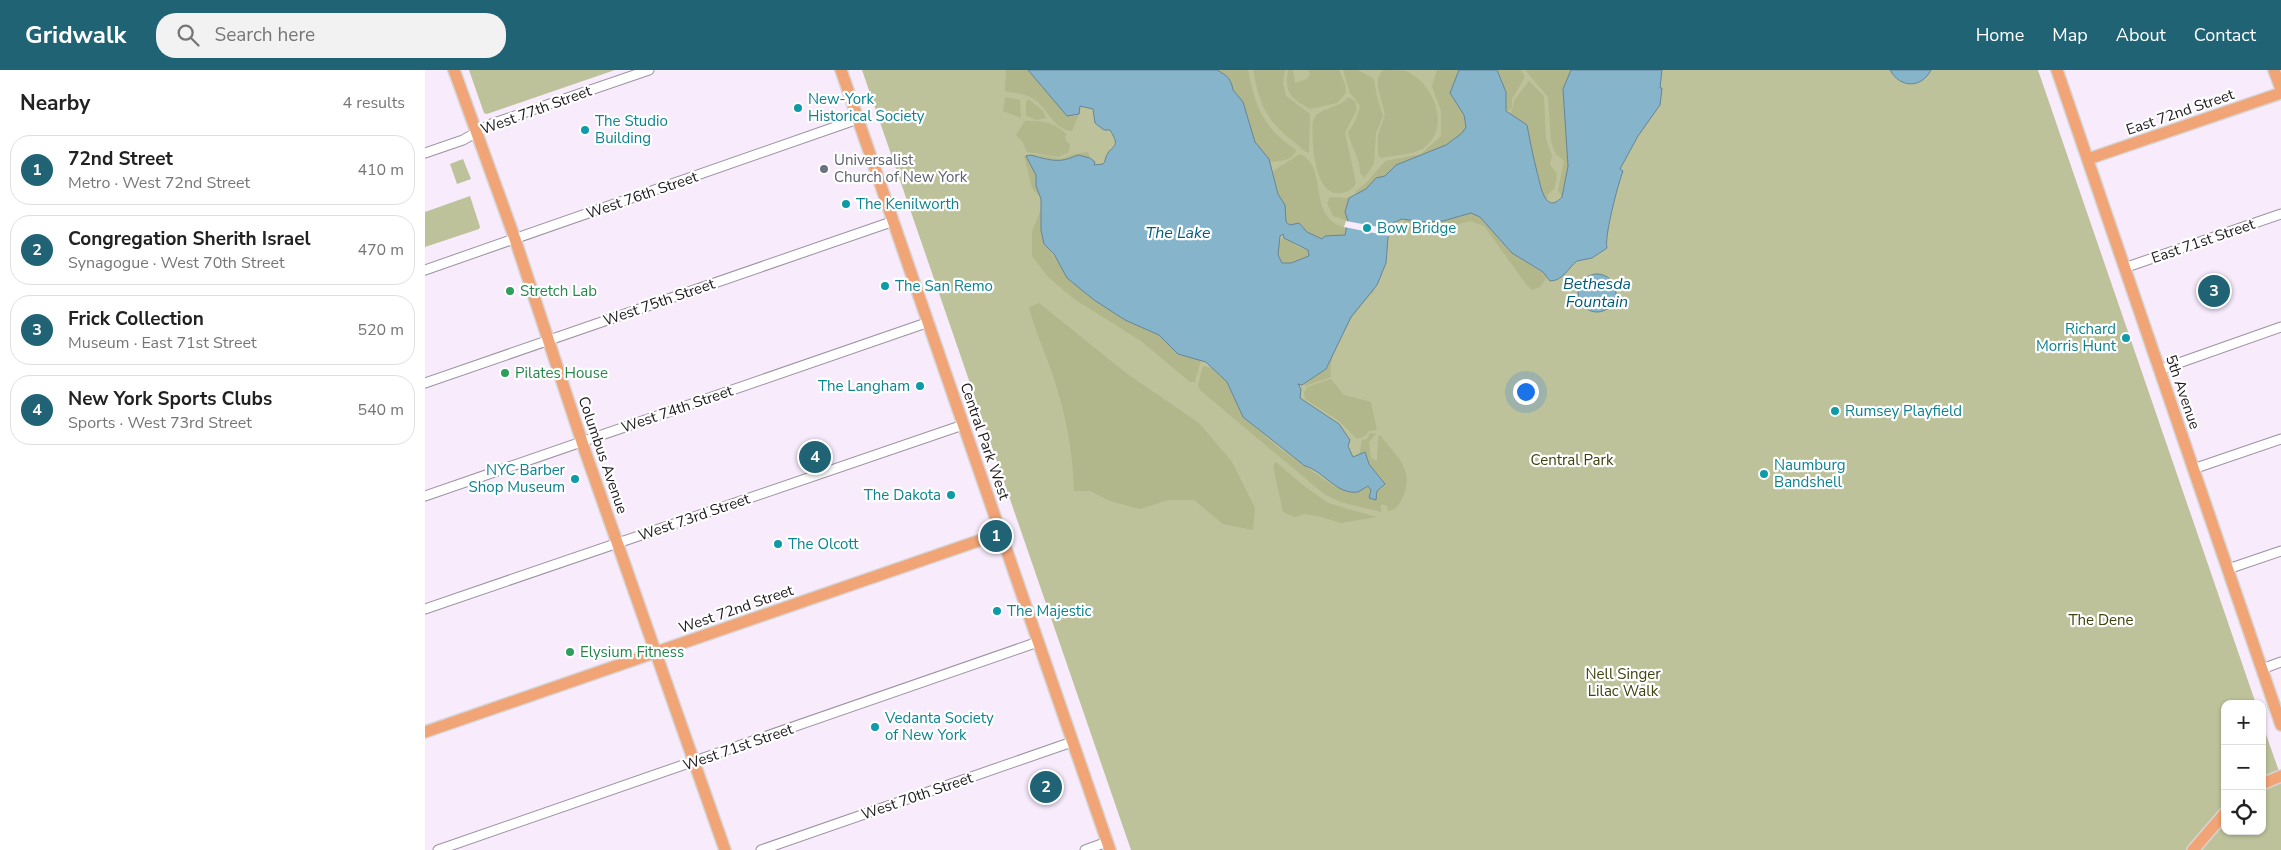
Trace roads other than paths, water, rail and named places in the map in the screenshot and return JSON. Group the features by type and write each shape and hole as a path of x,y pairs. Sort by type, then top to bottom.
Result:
{"main road":[{"name":"Columbus Avenue","path":"454,70 515,239 582,441 725,850"},
{"name":"Central Park West","path":"841,70 1109,846"},
{"name":"5th Avenue","path":"2057,70 2281,724"},
{"path":"2274,70 2281,91"},
{"name":"East 72nd Street","path":"2088,160 2281,91"},
{"name":"West 72nd Street","path":"425,732 1001,533"},
{"path":"2266,782 2281,776"},
{"path":"2193,850 2221,817"}],"street":[{"name":"West 77th Street","path":"425,153 463,140 491,124 649,70"},
{"name":"West 76th Street","path":"425,270 858,119"},
{"name":"East 71st Street","path":"2124,268 2281,214"},
{"name":"West 75th Street","path":"425,382 894,221"},
{"name":"West 74th Street","path":"425,496 929,322"},
{"path":"2159,370 2281,327"},
{"name":"West 73rd Street","path":"425,610 963,425"},
{"path":"2193,469 2281,439"},
{"path":"2228,569 2281,551"},
{"name":"West 71st Street","path":"438,850 1038,642"},
{"path":"2262,669 2281,662"},
{"name":"West 70th Street","path":"761,850 1073,742"},
{"path":"1085,850 1109,846"}],"water":[{"name":"The Lake","path":"1028,70 1217,70 1228,78 1233,90 1243,102 1255,142 1269,159 1278,194 1285,205 1286,222 1290,225 1299,223 1307,232 1322,239 1325,236 1345,235 1348,221 1345,212 1349,198 1366,189 1376,178 1385,176 1396,165 1446,145 1462,133 1466,127 1464,115 1450,93 1459,70 1497,70 1506,92 1506,111 1527,125 1541,189 1547,200 1551,203 1556,202 1562,197 1568,166 1563,89 1571,70 1662,70 1660,105 1638,136 1620,169 1623,171 1609,222 1607,248 1592,258 1577,261 1558,279 1550,281 1543,272 1512,253 1480,217 1471,213 1443,221 1423,222 1402,219 1389,225 1386,263 1377,285 1351,317 1326,369 1302,385 1298,384 1301,389 1300,398 1339,424 1350,440 1348,446 1353,457 1365,452 1369,464 1385,484 1377,491 1376,500 1369,498 1371,490 1368,486 1358,492 1343,490 1305,466 1243,417 1227,382 1206,362 1178,354 1159,335 1125,320 1094,300 1067,278 1054,254 1044,244 1041,230 1041,199 1036,186 1036,175 1026,156 1032,155 1048,159 1065,160 1078,155 1090,158 1095,162 1094,165 1103,164 1114,146 1115,140 1110,130 1104,130 1095,123 1093,109 1080,106 1079,114 1067,116","holes":["1283,234 1284,238 1308,250 1309,256 1291,263 1282,263 1278,255 1280,236"]},
{"path":"1890,70 1931,70 1922,81 1911,84 1899,80"},
{"name":"Bethesda Fountain","path":"1597,274 1610,280 1616,293 1610,306 1597,312 1584,306 1578,293 1584,280"}],"place":[{"name":"New-York Historical Society","path":"798,108"},
{"name":"The Studio Building","path":"585,130"},
{"name":"Universalist Church of New York","path":"824,169"},
{"name":"The Kenilworth","path":"846,204"},
{"name":"Bow Bridge","path":"1367,228"},
{"name":"The San Remo","path":"885,286"},
{"name":"Stretch Lab","path":"510,291"},
{"name":"Frick Collection","path":"2214,291"},
{"name":"Richard Morris Hunt","path":"2126,338"},
{"name":"Pilates House","path":"505,373"},
{"name":"The Langham","path":"920,386"},
{"name":"Rumsey Playfield","path":"1835,411"},
{"name":"New York Sports Clubs","path":"815,457"},
{"name":"Naumburg Bandshell","path":"1764,474"},
{"name":"NYC Barber Shop Museum","path":"575,479"},
{"name":"The Dakota","path":"951,495"},
{"name":"72nd Street","path":"996,536"},
{"name":"The Olcott","path":"778,544"},
{"name":"The Majestic","path":"997,611"},
{"name":"Elysium Fitness","path":"570,652"},
{"name":"Vedanta Society of New York","path":"875,727"},
{"name":"Congregation Sherith Israel","path":"1046,787"}],"park label":[{"name":"Central Park","path":"1572,460"},
{"name":"The Dene","path":"2101,620"},
{"name":"Nell Singer Lilac Walk","path":"1623,682"}]}
